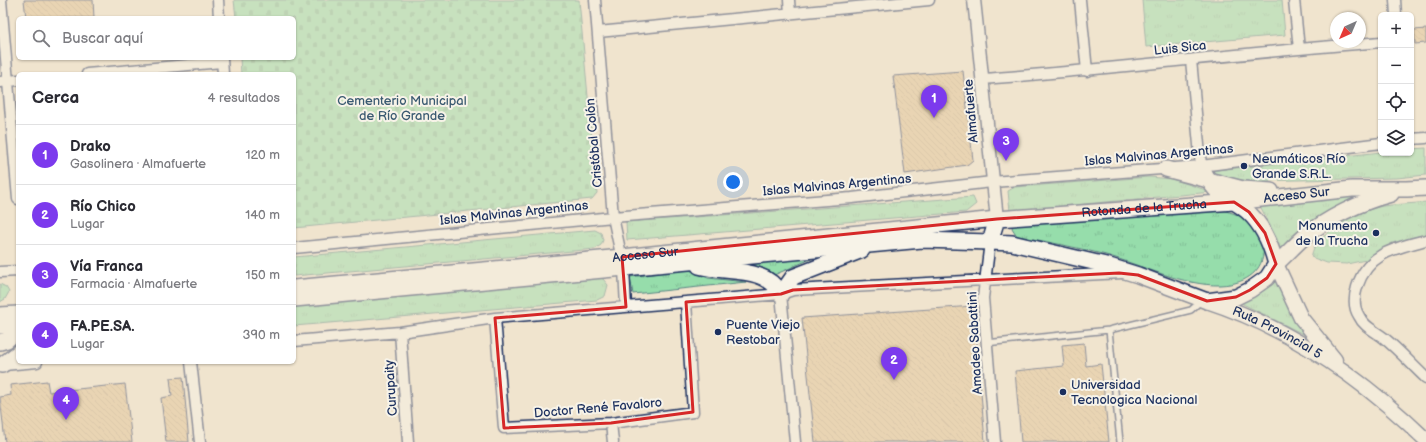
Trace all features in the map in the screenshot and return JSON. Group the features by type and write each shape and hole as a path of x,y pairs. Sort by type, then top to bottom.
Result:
{"main road":[{"path":"997,218 990,242 1012,243 1078,258 1138,274 1205,300 1236,297 1250,290 1267,278 1276,264 1271,244 1265,233 1248,212 1218,191 1209,181 1201,166"},
{"path":"1166,169 1243,189 1306,193"},
{"name":"Acceso Sur","path":"1234,202 1352,189 1426,188"},
{"name":"Acceso Sur","path":"1276,264 1303,238 1322,225 1366,202 1407,189"},
{"name":"Rotonda de la Trucha","path":"997,218 1234,202"},
{"name":"Acceso Sur","path":"296,299 623,263 997,218"},
{"name":"Acceso Sur","path":"296,288 623,263 688,263 922,240 990,242"},
{"path":"688,263 713,270 744,272 758,275 776,284 781,294 793,277 858,252 872,244"},
{"name":"Ruta Provincial 5","path":"1276,264 1301,318 1321,345 1345,371"},
{"name":"Ruta Provincial 5","path":"1205,300 1233,309 1284,334 1345,371 1387,403 1422,440"},
{"path":"0,315 16,314"},
{"path":"0,326 16,324"},
{"path":"0,342 6,340 16,332"},
{"path":"1,365 16,354"}],"street":[{"path":"1,0 16,173"},
{"path":"218,0 219,16"},
{"name":"Cristóbal Colón","path":"595,0 614,217 623,263 626,307"},
{"path":"788,0 790,14"},
{"path":"598,32 929,0"},
{"name":"Almafuerte","path":"974,0 997,218"},
{"path":"1080,0 1087,71"},
{"path":"1294,0 1299,49"},
{"path":"1395,0 1396,12"},
{"name":"Luis Sica","path":"982,79 1087,71 1378,42"},
{"path":"106,72 222,60 223,72"},
{"path":"1191,60 1201,166"},
{"path":"1414,139 1426,138"},
{"name":"Islas Malvinas Argentinas","path":"296,248 614,217 852,198 992,182 1201,166 1378,143"},
{"path":"1426,240 1388,251 1373,260 1362,274 1354,304 1359,317 1369,328 1384,338 1426,378"},
{"name":"Amadeo Sabattini","path":"990,242 984,279 983,298 995,442"},
{"path":"0,272 16,271"},
{"path":"296,342 400,332 495,318 781,294 793,290 984,279 1119,273 1138,274"},
{"path":"781,294 795,442"},
{"name":"Doctor René Favaloro","path":"495,318 504,428 611,423 693,412 686,302"},
{"name":"Curupaity","path":"400,332 408,442"},
{"path":"1,365 16,364"},
{"path":"192,364 200,442"},
{"path":"611,423 613,442"}],"lane":[{"path":"986,343 1109,330 1191,310 1205,300"},
{"path":"1109,330 1120,442"}],"highlighted area":[{"path":"1234,202 1249,212 1265,233 1276,264 1267,278 1250,290 1236,297 1207,301 1138,275 1119,273 793,290 781,294 686,302 693,412 611,423 504,428 495,318 626,307 622,257 997,219"}],"green space":[{"name":"Cementerio Municipal de Río Grande","path":"234,0 579,0 597,193 592,199 296,228 296,72 241,72 240,60 296,60 296,16 236,16"},
{"path":"1142,0 1282,0 1285,35 1146,47"},
{"path":"1426,148 1426,175 1397,178 1250,181 1214,176 1208,171 1378,152 1378,156 1414,156 1414,149"},
{"path":"1149,177 1172,179 1212,192 1010,211 1008,191 1015,187"},
{"path":"1377,194 1280,253 1277,239 1259,204"},
{"path":"973,197 976,204 966,212 627,240 626,222"},
{"path":"1426,202 1426,234 1392,243 1370,259 1347,264 1327,263 1311,257 1314,247 1328,233 1337,226 1365,211 1383,206"},
{"path":"1225,211 1242,217 1254,226 1261,238 1263,251 1261,263 1253,274 1239,282 1220,285 1177,279 1106,255 1017,236 1012,228 1017,222"},
{"path":"595,230 601,233 603,240 601,245 595,249 296,276 296,257"},
{"path":"820,255 774,275 746,261"},
{"path":"687,269 708,278 746,282 633,294 630,277"},
{"path":"597,276 603,279 608,285 605,296 597,300 296,326 296,304"},
{"path":"1278,280 1288,309 1305,335 1237,301 1255,297"},
{"path":"0,284 6,287 9,292 5,299 0,302"}],"building":[{"path":"24,0 93,0 94,16 26,16"},
{"path":"1426,29 1426,43 1415,44 1414,30"},
{"path":"963,71 973,160 967,165 905,174 893,76"},
{"path":"974,306 985,442 815,442 802,318"},
{"path":"1084,343 1086,366 1101,364 1109,442 1021,442 1015,371 1064,366 1062,345"},
{"path":"183,377 189,442 166,442 161,398 172,396 170,378"},
{"path":"47,381 49,392 125,384 132,442 5,442 0,397 11,395 10,385"}],"place":[{"name":"Drako","path":"934,118"},
{"name":"Vía Franca","path":"1006,161"},
{"name":"Neumáticos Río Grande S.R.L.","path":"1244,166"},
{"name":"Monumento de la Trucha","path":"1376,233"},
{"name":"Puente Viejo Restobar","path":"718,332"},
{"name":"Río Chico","path":"894,380"},
{"name":"Universidad Tecnologica Nacional","path":"1063,392"},
{"name":"FA.PE.SA.","path":"66,420"}]}
